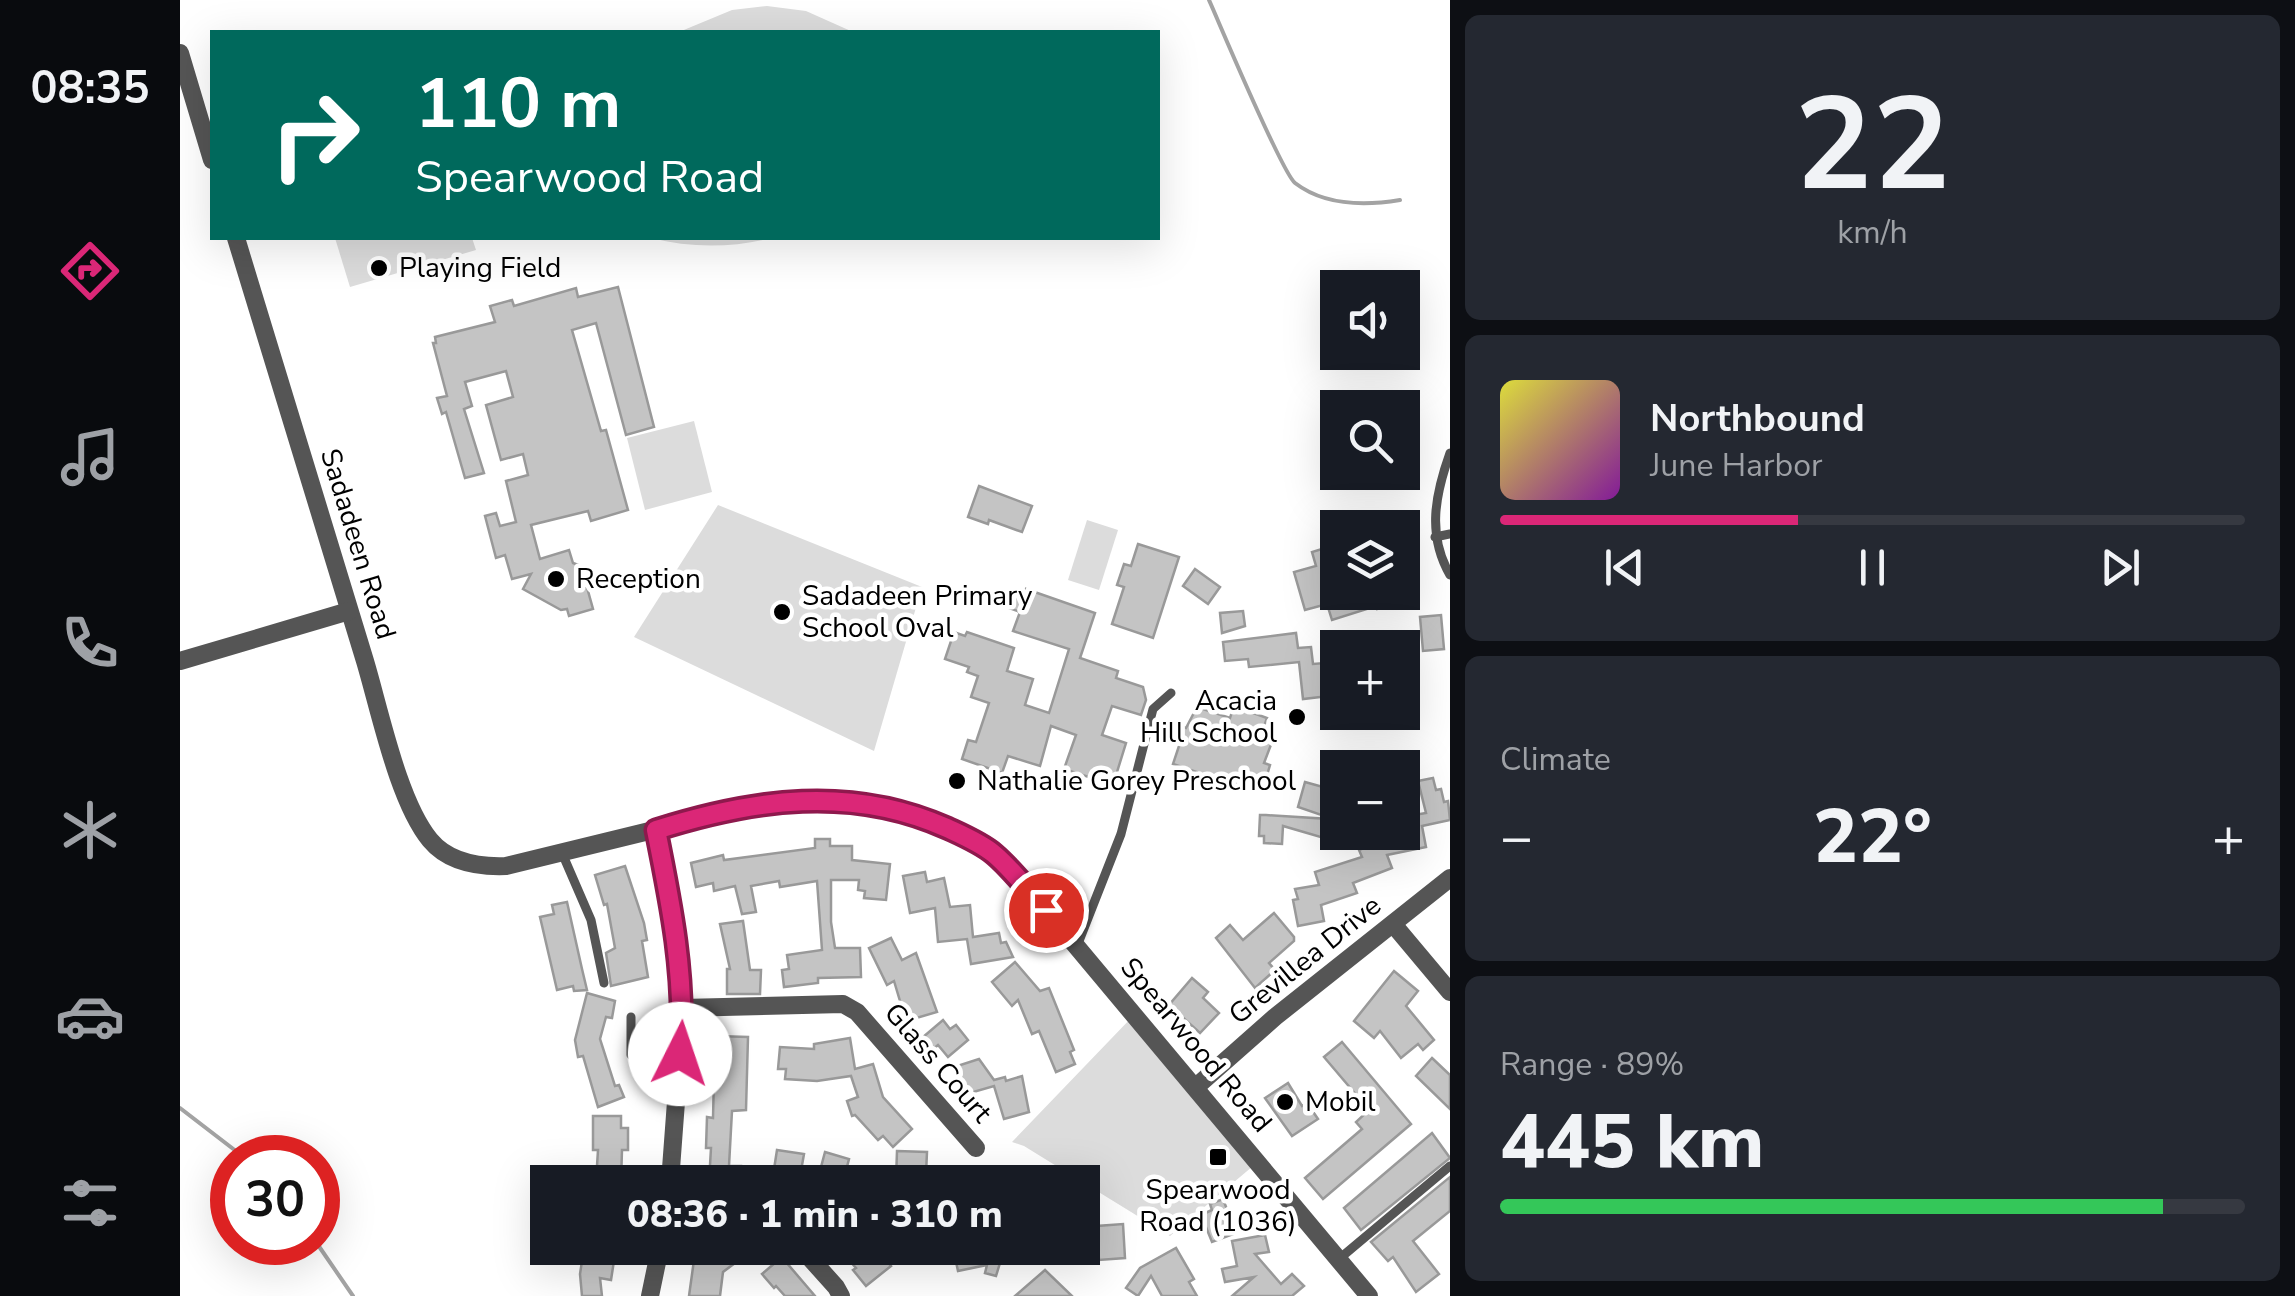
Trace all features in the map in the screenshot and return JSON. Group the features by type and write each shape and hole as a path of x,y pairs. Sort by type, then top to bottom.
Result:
{"street":[{"path":"180,53 210,153"},
{"name":"Sadadeen Road","path":"237,240 408,797 419,825 433,844 448,855"},
{"path":"180,661 350,611"},
{"name":"Spearwood Road","path":"448,855 485,867 506,866 772,801 892,807 959,834 992,853 1077,946 1370,1296"},
{"path":"656,830 673,914 683,1008 671,1165"},
{"name":"Grevillea Drive","path":"1197,1086 1275,1017 1450,878"},
{"path":"1393,924 1450,992"},
{"name":"Glass Court","path":"683,1008 844,1004 857,1012 976,1148"},
{"path":"650,1296 656,1265"},
{"path":"817,1265 840,1296"}],"lane":[{"path":"1450,453 1436,492 1435,537 1450,576"},
{"path":"1435,537 1450,534"},
{"path":"1077,946 1121,834 1153,709 1171,693"},
{"path":"562,852 591,920 604,982"},
{"path":"631,1016 632,1055 680,1054"},
{"path":"1339,1259 1450,1166"}],"shaded area":[{"path":"767,6 806,11 849,30 684,30 732,10"},
{"name":"Playing Field","path":"336,240 473,240 476,250 350,287"},
{"path":"661,240 761,240 711,246"},
{"path":"694,421 712,492 645,510 627,438"},
{"name":"Sadadeen Primary School Oval","path":"718,505 922,587 874,751 634,637"},
{"path":"1087,520 1118,530 1099,590 1068,580"},
{"path":"1134,1015 1259,1161 1170,1236 1100,1193 1100,1165 1055,1165 1012,1142"}],"building":[{"path":"618,287 654,427 626,435 596,323 572,330 628,510 591,521 588,511 531,525 540,559 569,550 573,563 581,566 593,609 569,616 567,609 561,610 523,589 531,574 512,579 505,555 496,558 485,516 496,513 500,526 516,522 506,481 528,475 523,454 501,460 486,405 513,397 506,371 465,382 472,406 464,409 484,473 465,478 446,412 442,414 437,398 447,396 433,343 435,337 495,322 490,306 512,300 514,306 576,288 578,297"},
{"path":"979,486 1032,506 1022,532 968,517"},
{"path":"1138,544 1179,557 1153,638 1112,624 1124,587 1117,585 1124,564 1131,566"},
{"path":"1320,550 1320,606 1305,610 1294,572 1316,566 1312,552"},
{"path":"1195,569 1220,587 1208,604 1183,586"},
{"path":"1026,589 1095,613 1080,658 1118,671 1116,678 1143,687 1146,700 1141,715 1112,706 1102,735 1126,743 1113,785 1064,769 1076,735 1051,726 1040,766 1008,756 1002,773 962,759 968,740 976,742 989,703 971,697 978,676 967,672 969,667 945,659 954,632 965,636 967,632 1014,648 1007,671 1033,679 1025,705 1049,713 1069,649 1013,631 1020,612 1009,608 1015,591 1025,594"},
{"path":"1329,610 1363,610 1332,620"},
{"path":"1243,611 1245,626 1222,633 1220,613"},
{"path":"1441,615 1444,649 1423,651 1420,617"},
{"path":"1296,633 1298,648 1311,647 1313,664 1320,663 1320,697 1303,699 1299,662 1249,667 1248,659 1225,661 1223,642"},
{"name":"Acacia Hill School","path":"1234,706 1267,718 1260,738 1272,742 1264,763 1270,765 1265,782 1259,780 1255,792 1173,764 1181,740 1165,735 1169,722 1186,728 1197,707 1230,718"},
{"path":"1433,778 1436,790 1441,789 1444,802 1448,801 1450,820 1422,826 1426,847 1420,848 1420,814 1426,813 1420,781"},
{"path":"1305,782 1320,786 1320,815 1298,807"},
{"path":"1260,815 1320,818 1320,837 1283,826 1282,844 1264,843 1264,836 1259,836"},
{"path":"815,839 830,839 830,846 852,846 852,860 890,864 886,900 864,898 865,891 858,890 859,880 831,880 835,948 860,948 861,977 818,978 818,983 784,987 782,970 789,969 787,955 822,950 817,881 780,887 779,881 751,886 756,912 742,914 735,886 714,891 713,883 696,887 691,863 723,855 724,860 815,848"},
{"path":"1359,850 1411,850 1387,855 1392,868 1353,883 1357,893 1321,905 1324,921 1298,926 1295,889 1319,885 1315,872 1362,857"},
{"path":"625,866 644,923 647,940 642,941 648,977 611,986 606,953 615,948 607,904 604,905 595,875"},
{"path":"925,872 927,882 944,878 950,907 970,905 973,937 999,933 1001,943 1006,942 1013,957 971,964 967,939 938,942 935,908 910,913 903,876"},
{"path":"567,902 587,990 574,991 573,986 557,990 540,917 554,914 552,905"},
{"path":"1274,913 1294,941 1269,963 1275,970 1255,988 1216,938 1230,925 1243,940"},
{"path":"743,921 750,970 761,970 760,994 727,994 730,969 720,924"},
{"path":"891,938 902,960 916,953 937,1012 906,1021 894,981 887,985 869,948"},
{"path":"1015,962 1040,991 1049,988 1074,1050 1070,1052 1075,1064 1056,1072 1039,1031 1032,1034 1018,1000 1012,1006 992,982"},
{"path":"1394,971 1418,991 1406,1006 1434,1040 1423,1050 1418,1044 1401,1058 1380,1031 1374,1038 1354,1021"},
{"path":"1192,978 1208,992 1203,998 1219,1013 1200,1033 1169,1005"},
{"path":"587,993 615,1001 612,1018 606,1017 600,1039 615,1086 619,1085 624,1097 598,1107 575,1040"},
{"path":"943,1020 950,1029 956,1025 968,1040 948,1057 938,1045 932,1050 922,1038"},
{"path":"715,1036 748,1037 746,1110 732,1111 729,1165 710,1165 707,1117 713,1118"},
{"path":"850,1038 855,1069 873,1064 883,1097 912,1129 893,1147 883,1136 878,1140 852,1116 847,1101 858,1097 851,1076 817,1081 785,1079 786,1069 778,1069 780,1047 814,1049 814,1044"},
{"path":"1342,1042 1411,1124 1323,1199 1305,1178 1362,1129 1356,1122 1369,1110 1324,1057"},
{"path":"1432,1058 1450,1075 1450,1109 1416,1076"},
{"path":"979,1059 994,1080 1022,1076 1029,1112 1004,1119 994,1086 963,1095 954,1067"},
{"path":"1288,1083 1302,1106 1307,1103 1318,1119 1292,1136 1265,1098"},
{"path":"593,1116 621,1116 621,1128 628,1128 628,1150 622,1150 622,1165 597,1165 598,1150 593,1150"},
{"path":"1432,1133 1450,1158 1361,1230 1344,1208"},
{"path":"777,1150 804,1154 802,1165 775,1165"},
{"path":"897,1151 927,1152 926,1165 897,1165"},
{"path":"825,1152 849,1159 847,1165 822,1165"},
{"path":"1450,1177 1450,1211 1413,1241 1439,1274 1416,1292 1393,1257 1388,1261 1371,1242"},
{"path":"1223,1199 1236,1233 1212,1242 1201,1215 1212,1210 1210,1204"},
{"path":"1123,1224 1125,1258 1100,1260 1100,1226"},
{"path":"1265,1235 1269,1252 1255,1254 1281,1284 1292,1274 1304,1286 1292,1296 1232,1296 1254,1277 1225,1282 1222,1269 1237,1266 1232,1241"},
{"path":"1176,1248 1194,1279 1189,1282 1197,1296 1162,1296 1151,1276 1138,1296 1126,1288 1140,1268"},
{"path":"581,1265 613,1265 611,1280 600,1278 602,1296 582,1296"},
{"path":"693,1265 732,1265 723,1272 720,1296 689,1296"},
{"path":"772,1265 789,1265 815,1296 785,1296 762,1274"},
{"path":"853,1265 891,1266 866,1286 853,1270"},
{"path":"957,1265 987,1265 958,1271"},
{"path":"987,1265 999,1265 996,1276 985,1273"},
{"path":"1045,1270 1072,1296 1015,1296"}],"waterway":[{"path":"1209,0 1265,128 1295,183 1332,200 1400,200"},
{"path":"180,1108 215,1135"},
{"path":"332,1265 353,1296"}],"place":[{"name":"Playing Field","path":"379,268"},
{"name":"Reception","path":"556,579"},
{"name":"Sadadeen Primary School Oval","path":"782,612"},
{"name":"Acacia Hill School","path":"1297,717"},
{"name":"Nathalie Gorey Preschool","path":"957,781"},
{"name":"Mobil","path":"1285,1102"},
{"name":"Spearwood Road (1036)","path":"1218,1157"}],"route":[{"path":"680,1054 683,1008 673,914 656,830 772,801 892,807 959,834 992,853 1046,910"}]}
